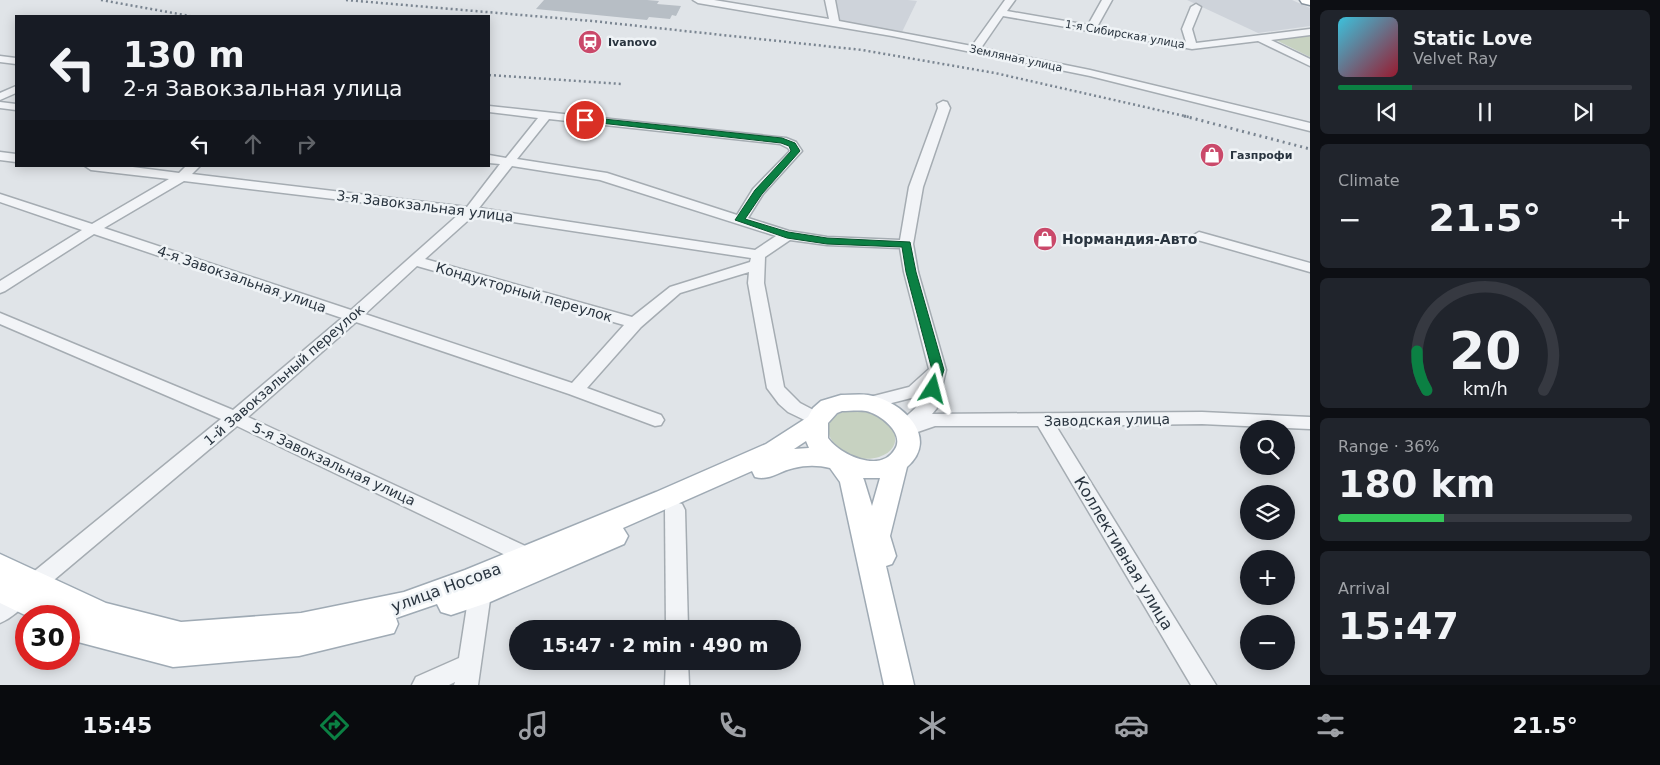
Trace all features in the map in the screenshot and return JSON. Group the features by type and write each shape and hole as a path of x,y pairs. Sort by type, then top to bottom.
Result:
{"main road":[{"path":"837,461 857,468 875,470 896,463 904,456 908,448 909,438 906,428 890,412 868,403 841,403 830,407 821,414 817,421 816,438 820,446 837,461 852,480 899,685"},
{"name":"улица Носова","path":"13,596 102,615 181,635 301,626 404,604 477,586 527,556 670,505 775,450 817,421"},
{"name":"улица Носова","path":"80,629 88,633 173,653 299,643 408,618 477,586 670,505 788,459 804,456 837,461"},
{"path":"896,463 877,536 914,685"},
{"name":"улица Носова","path":"0,565 13,596 31,605"}],"street":[{"name":"Земляная улица","path":"698,0 720,1 722,5 835,24 1090,73 1310,128"},
{"path":"830,0 835,24"},
{"path":"974,50 1010,0"},
{"path":"1091,29 1107,0"},
{"path":"1192,46 1187,29 1196,7"},
{"name":"1-я Сибирская улица","path":"1000,13 1192,46 1310,32"},
{"path":"1262,39 1310,63"},
{"path":"0,59 15,61"},
{"path":"0,97 15,89"},
{"path":"906,428 928,408 938,370 911,272 906,244 916,187 944,108 943,104"},
{"path":"0,105 15,107"},
{"path":"490,109 782,141 792,145 796,149 758,192 740,220"},
{"name":"1-й Завокзальный переулок","path":"13,596 235,418 414,262 470,211 546,115"},
{"path":"0,156 15,158"},
{"path":"490,159 602,176 787,235 827,241 906,244"},
{"name":"3-я Завокзальная улица","path":"99,167 470,211 758,260"},
{"path":"0,288 93,229 182,177 193,167"},
{"name":"4-я Завокзальная улица","path":"0,198 575,390 655,420"},
{"path":"575,390 634,323 675,290 758,260 787,235"},
{"path":"1199,236 1310,268"},
{"path":"758,260 756,283 776,388 786,402 796,411 817,421"},
{"name":"Кондукторный переулок","path":"414,262 634,323"},
{"name":"5-я Завокзальная улица","path":"0,318 235,418 527,556"},
{"path":"868,403 915,392 938,370"},
{"name":"Заводская улица","path":"906,428 934,420 1044,421 1202,418 1310,423"},
{"name":"Коллективная улица","path":"1044,421 1204,685"},
{"path":"670,505 676,620"},
{"path":"424,685 468,674 477,586"},
{"path":"677,670 677,685"}],"shaded area":[{"path":"834,0 917,1 902,32 838,21 839,13"},
{"path":"1187,0 1292,0 1310,8 1310,26 1258,33"}],"green space":[{"path":"1310,35 1310,57 1276,40"},
{"path":"856,409 875,413 888,422 893,429 895,441 893,448 887,453 879,457 865,459 851,456 840,449 832,440 828,430 830,421 839,414"}],"building":[{"path":"544,0 647,0 659,1 657,4 681,6 676,16 672,15 670,19 649,17 647,20 536,9"}],"railway":[{"path":"101,0 184,15"},
{"path":"346,0 592,21 862,50 995,73 1189,117"},
{"path":"490,75 622,84"},
{"path":"1184,116 1310,149"}],"place":[{"name":"Ivanovo","path":"590,42"},
{"name":"Газпрофи","path":"1212,155"},
{"name":"Нормандия-Авто","path":"1045,239"}],"route":[{"path":"585,120 782,141 795,147 796,151 758,192 740,220 787,235 827,241 906,244 911,272 938,370 933,389"}]}
